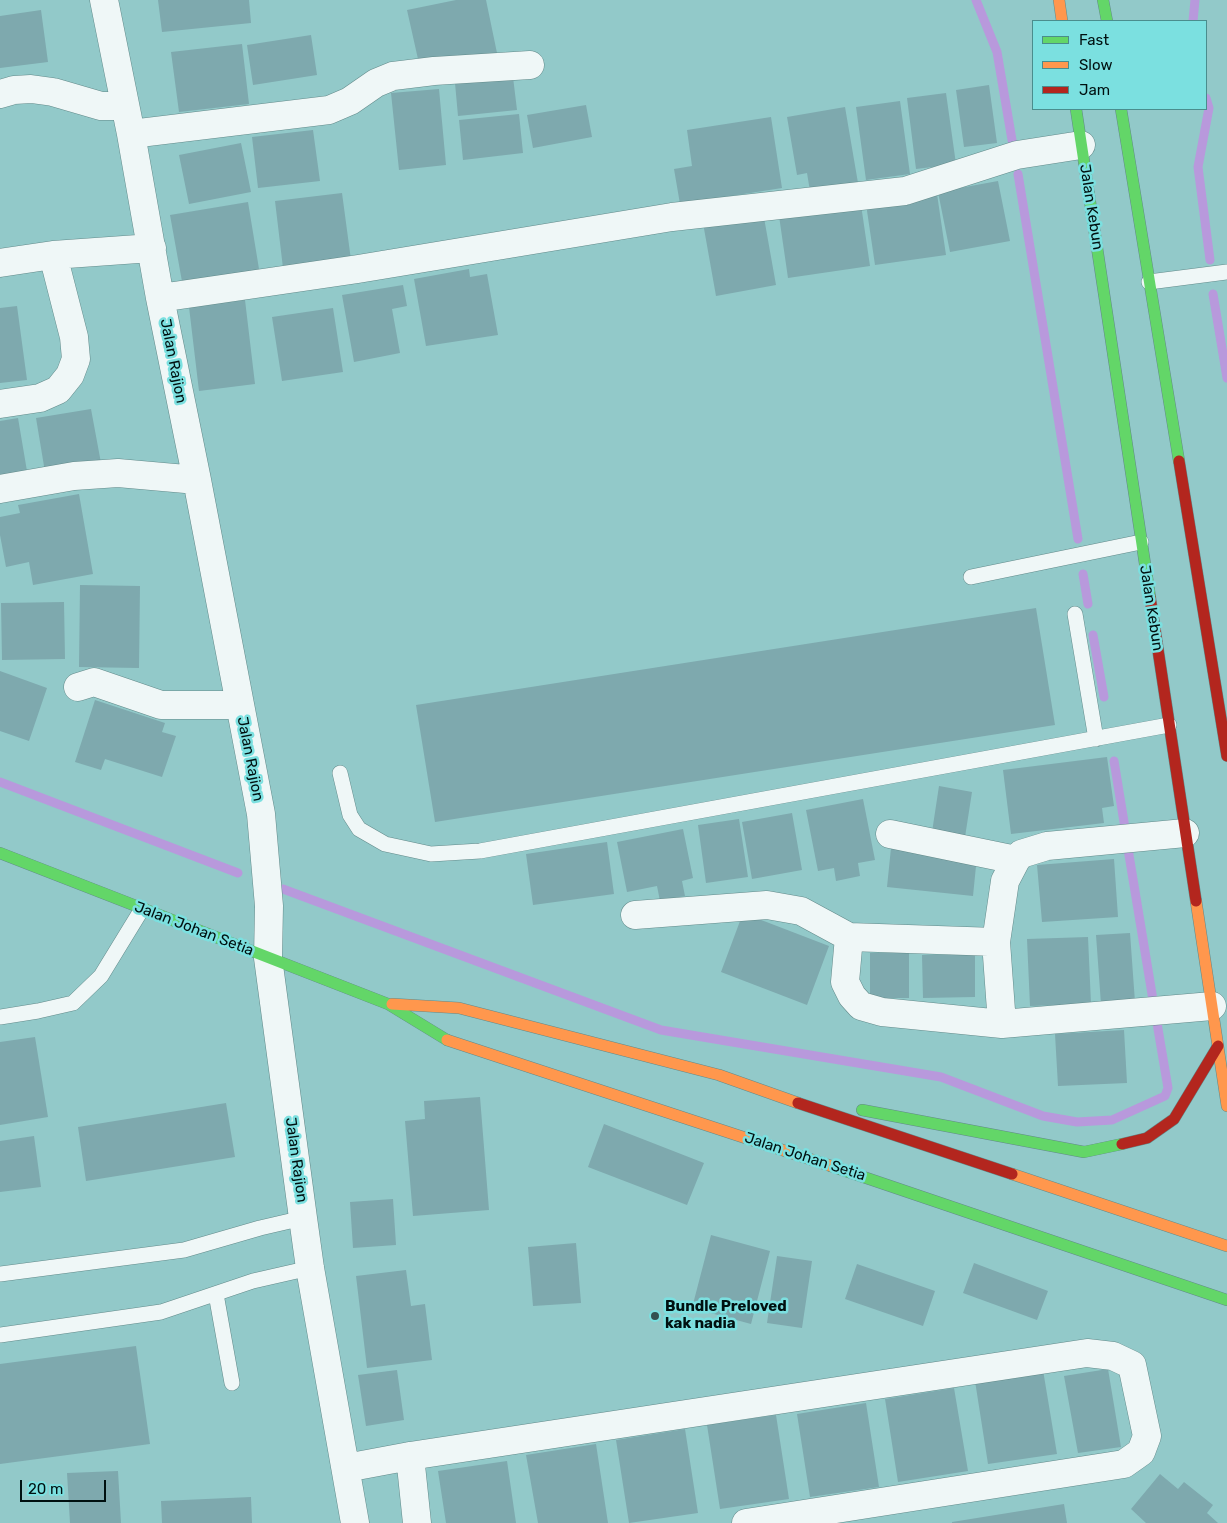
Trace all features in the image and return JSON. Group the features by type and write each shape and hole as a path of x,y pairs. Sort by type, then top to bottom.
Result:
{"main road":[{"path":"1059,0 1062,20"},
{"path":"1104,3 1106,20"},
{"name":"Jalan Kebun","path":"1076,110 1227,1106"},
{"path":"1121,110 1227,756"},
{"name":"Jalan Johan Setia","path":"0,853 388,1004 447,1040 834,1167 1227,1300"},
{"name":"Jalan Johan Setia","path":"388,1004 459,1008 719,1075 758,1090 1227,1246"},
{"path":"758,1090 1084,1152 1147,1138 1174,1119 1218,1046"}],"street":[{"name":"Jalan Rajion","path":"104,0 261,814 269,906 268,958 292,1220 310,1268 355,1523"},
{"path":"131,134 329,110 350,100 376,83 393,76 434,71 530,65"},
{"path":"0,94 14,90 31,89 53,92 100,106 125,106"},
{"path":"160,298 358,269 672,217 905,191 1017,155 1082,145"},
{"path":"0,263 54,255 152,248"},
{"path":"0,404 40,398 58,390 70,375 76,359 74,337 54,255"},
{"path":"0,489 74,476 118,473 197,480"},
{"path":"78,687 94,682 161,705 240,705"},
{"path":"1002,1024 996,942 1005,881 1021,854 1047,846 1186,833"},
{"path":"890,834 1016,860"},
{"path":"635,915 767,905 801,911 849,937 996,942"},
{"path":"849,937 845,982 852,996 861,1006 882,1012 1002,1024 1212,1006"},
{"path":"346,1468 410,1456 1087,1353 1113,1356 1132,1365 1147,1436 1141,1452 1124,1464 746,1523"},
{"path":"410,1456 417,1523"}],"lane":[{"path":"1149,282 1227,272"},
{"path":"971,578 1141,542"},
{"path":"1075,614 1096,739"},
{"path":"340,773 350,815 359,829 385,844 431,854 480,851 1169,725"},
{"path":"0,1017 73,1003 101,976 142,909"},
{"path":"0,1274 184,1250 292,1220"},
{"path":"0,1335 161,1312 254,1282 310,1268"},
{"path":"216,1294 232,1383"}],"building":[{"path":"158,0 249,0 251,23 162,32"},
{"path":"456,0 486,0 497,53 420,68 407,10"},
{"path":"41,10 48,62 0,68 0,16"},
{"path":"311,35 317,75 253,85 247,45"},
{"path":"242,44 249,104 179,112 171,52"},
{"path":"513,77 517,110 458,116 455,83"},
{"path":"989,85 997,143 964,147 956,90"},
{"path":"439,89 446,165 399,170 391,93"},
{"path":"946,93 956,164 916,169 907,98"},
{"path":"900,101 910,174 866,180 856,107"},
{"path":"586,105 592,137 533,148 527,115"},
{"path":"845,107 858,183 810,191 807,173 797,175 787,117"},
{"path":"519,114 523,153 463,160 459,120"},
{"path":"771,117 782,188 680,204 674,169 692,166 687,130"},
{"path":"313,130 320,181 258,188 252,137"},
{"path":"241,143 251,192 189,204 179,155"},
{"path":"998,181 1010,241 950,252 938,192"},
{"path":"342,193 351,260 283,268 275,201"},
{"path":"937,194 946,255 875,265 866,204"},
{"path":"860,198 870,266 788,278 778,209"},
{"path":"248,202 260,275 183,287 170,215"},
{"path":"763,212 776,285 716,296 703,223"},
{"path":"469,269 470,277 487,274 498,335 426,346 414,279"},
{"path":"403,285 407,306 392,309 400,353 354,362 342,295"},
{"path":"245,300 255,384 199,391 189,307"},
{"path":"17,306 27,380 0,383 0,308"},
{"path":"333,308 343,372 282,381 272,317"},
{"path":"91,409 101,463 45,472 36,418"},
{"path":"18,418 28,477 0,482 0,421"},
{"path":"79,494 93,574 33,585 29,562 6,567 0,535 0,517 20,513 18,505"},
{"path":"80,585 140,586 139,668 79,667"},
{"path":"64,602 65,659 2,660 1,603"},
{"path":"1036,608 1055,725 435,822 416,705"},
{"path":"0,671 47,688 29,741 0,731"},
{"path":"95,700 165,723 162,732 176,736 162,777 105,759 101,770 75,762"},
{"path":"1107,757 1114,806 1102,808 1104,823 1011,834 1003,770"},
{"path":"939,786 972,792 965,837 932,832"},
{"path":"863,799 875,860 858,863 860,876 836,881 834,868 818,871 806,810"},
{"path":"792,813 802,870 752,879 742,822"},
{"path":"739,819 748,877 706,883 698,825"},
{"path":"683,829 693,878 682,881 685,896 660,901 657,886 627,892 617,842"},
{"path":"607,842 614,894 533,905 526,854"},
{"path":"891,848 977,856 973,896 887,887"},
{"path":"1114,859 1118,917 1042,922 1037,865"},
{"path":"743,913 829,946 807,1005 721,972"},
{"path":"1130,933 1135,1002 1101,1004 1096,935"},
{"path":"1088,937 1091,1004 1030,1006 1027,939"},
{"path":"870,953 909,953 909,998 870,998"},
{"path":"975,954 975,997 923,998 922,955"},
{"path":"1124,1030 1127,1083 1058,1086 1055,1034"},
{"path":"35,1037 48,1117 0,1125 0,1042"},
{"path":"480,1097 489,1210 413,1216 405,1121 425,1119 424,1101"},
{"path":"226,1103 235,1157 86,1181 78,1127"},
{"path":"604,1124 704,1163 687,1205 588,1167"},
{"path":"34,1136 41,1187 0,1192 0,1141"},
{"path":"393,1199 396,1245 353,1248 350,1202"},
{"path":"711,1235 770,1251 751,1324 692,1308"},
{"path":"576,1243 581,1303 533,1306 528,1247"},
{"path":"777,1256 812,1261 802,1328 767,1323"},
{"path":"974,1263 1048,1291 1037,1320 963,1293"},
{"path":"857,1264 935,1291 923,1326 845,1299"},
{"path":"406,1270 411,1306 425,1304 432,1360 367,1368 356,1276"},
{"path":"136,1346 150,1444 0,1464 0,1364"},
{"path":"1108,1369 1121,1447 1078,1453 1064,1376"},
{"path":"397,1370 404,1420 366,1426 358,1375"},
{"path":"1043,1370 1057,1454 988,1464 975,1381"},
{"path":"954,1388 968,1471 898,1482 885,1399"},
{"path":"866,1403 879,1487 810,1497 797,1414"},
{"path":"776,1415 789,1499 720,1509 707,1425"},
{"path":"685,1429 698,1513 629,1523 616,1440"},
{"path":"596,1444 608,1523 538,1523 526,1455"},
{"path":"507,1461 516,1523 446,1523 438,1471"},
{"path":"118,1471 121,1523 70,1523 67,1473"},
{"path":"1160,1474 1178,1489 1184,1482 1213,1505 1207,1513 1218,1523 1146,1523 1131,1509"},
{"path":"251,1497 252,1523 162,1523 161,1501"},
{"path":"1064,1504 1067,1523 952,1523 952,1522"}],"waterway":[{"path":"976,0 997,52 1012,140"},
{"path":"1193,20 1195,0"},
{"path":"1207,101 1209,108 1198,167 1210,260"},
{"path":"1018,174 1078,539"},
{"path":"1213,294 1227,378"},
{"path":"1083,574 1088,604"},
{"path":"1093,635 1104,697"},
{"path":"1114,761 1125,828"},
{"path":"0,782 238,873"},
{"path":"1128,849 1153,1000"},
{"path":"283,889 661,1030 941,1077 1043,1116 1077,1122 1112,1120 1165,1096 1168,1088 1157,1023"}],"traffic: fast":[{"path":"1103,0 1107,20"},
{"path":"1076,110 1150,597"},
{"path":"1121,110 1179,461"},
{"path":"0,853 388,1004 447,1040"},
{"path":"862,1110 1084,1152 1122,1144"},
{"path":"831,1166 1227,1300"}],"traffic: slow":[{"path":"1059,0 1062,20"},
{"path":"1196,901 1227,1106"},
{"path":"392,1004 459,1008 719,1075 798,1103"},
{"path":"447,1040 831,1166"},
{"path":"1012,1174 1227,1246"}],"traffic: jam":[{"path":"1179,461 1227,756"},
{"path":"1150,597 1196,901"},
{"path":"1122,1144 1147,1138 1174,1119 1218,1046"},
{"path":"798,1103 1012,1174"}],"place":[{"name":"Bundle Preloved kak nadia","path":"655,1316"}]}
